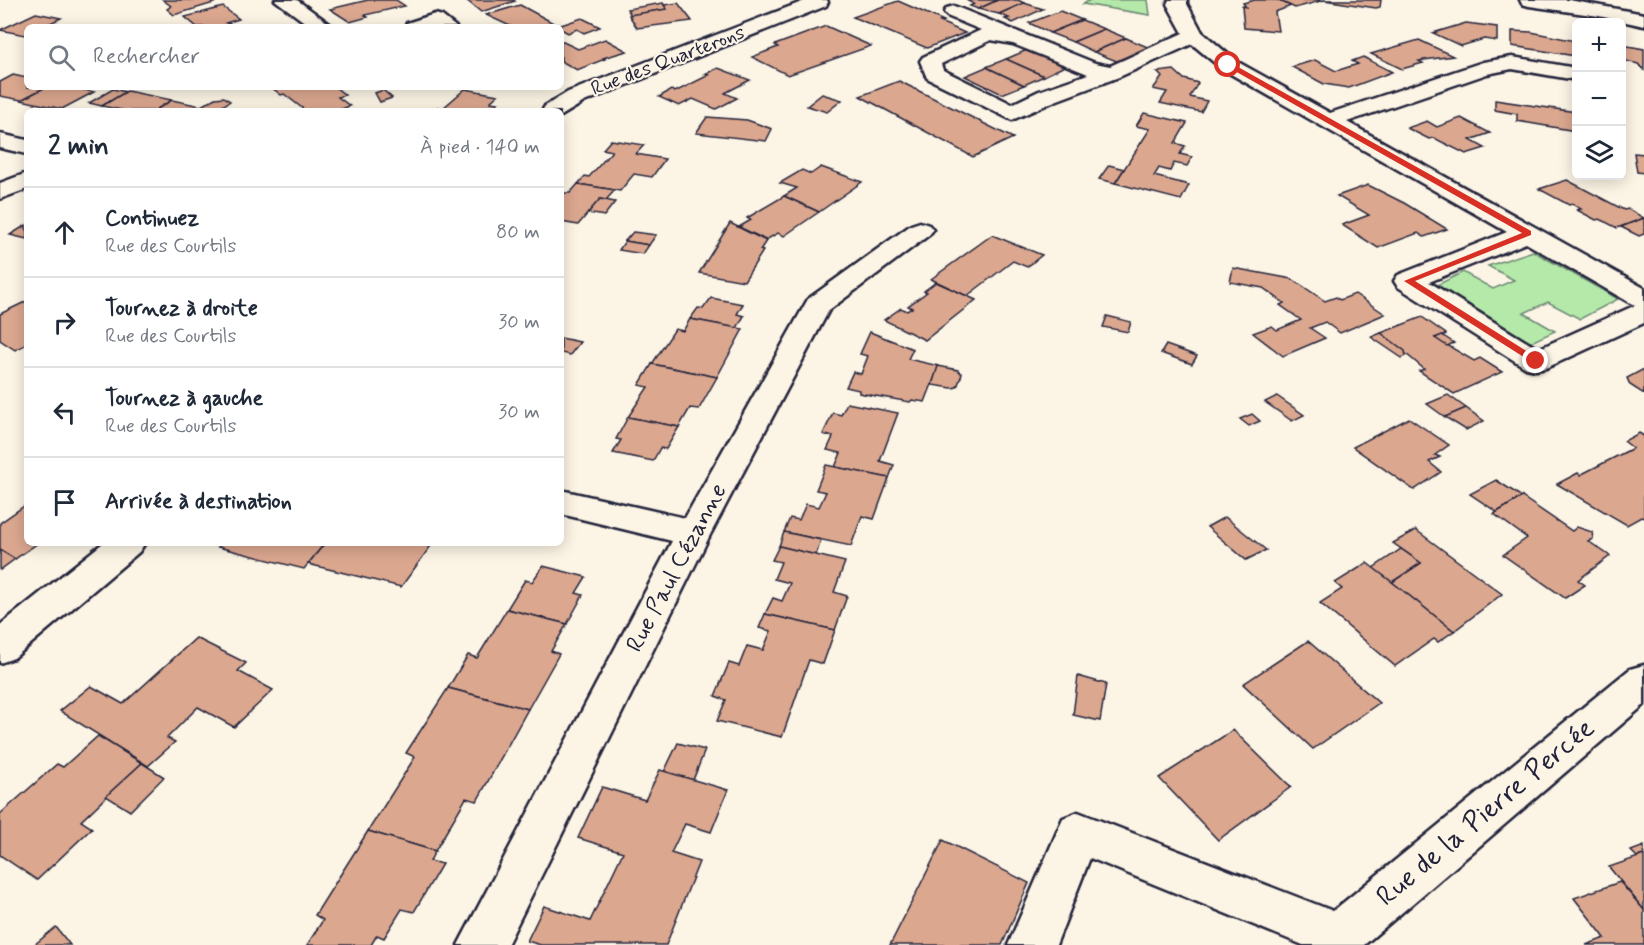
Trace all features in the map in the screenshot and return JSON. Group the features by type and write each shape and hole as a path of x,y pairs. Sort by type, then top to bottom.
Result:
{"street":[{"path":"284,0 320,24"},
{"path":"1178,0 1177,4 1194,35 1228,65 1644,299"},
{"path":"1529,0 1599,10 1644,20"},
{"name":"Rue des Quarterons","path":"555,108 566,92 821,1"},
{"path":"954,12 1089,68 1112,73"},
{"path":"423,24 435,20 441,24"},
{"path":"1018,39 989,34 930,61 934,74 1012,113 1047,96 1112,73 1194,35"},
{"path":"1328,121 1483,68 1512,63 1572,73"},
{"path":"1483,68 1522,84 1572,92"},
{"path":"0,141 24,146"},
{"path":"0,192 24,181"},
{"name":"Rue Paul Cézanne","path":"482,945 694,533 818,305 920,230"},
{"path":"1528,233 1408,281 1536,361 1644,312"},
{"path":"564,503 694,533"},
{"path":"0,647 123,546"},
{"name":"Rue de la Pierre Percée","path":"1333,941 1644,681"},
{"path":"1032,945 1078,832 1333,941"}],"green space":[{"path":"1090,0 1148,0 1150,15 1083,4"},
{"path":"1533,251 1618,299 1580,319 1548,302 1524,313 1555,331 1527,344 1433,287 1463,272 1493,289 1514,280 1488,266"}],"building":[{"path":"163,0 210,0 214,3 174,15 167,9 171,6"},
{"path":"368,0 396,0 405,6 365,15 368,17 350,22 330,9"},
{"path":"466,0 513,0 515,1 481,12"},
{"path":"966,0 998,0 978,9 970,6 974,4"},
{"path":"998,0 1018,0 1024,3 999,14 978,9"},
{"path":"1255,0 1278,0 1291,6 1275,12 1278,31 1244,28 1242,6 1246,7 1243,3"},
{"path":"1278,0 1324,0 1295,8"},
{"path":"1324,0 1381,0 1380,7 1376,8"},
{"path":"898,1 965,33 927,48 853,17"},
{"path":"663,3 667,9 631,15 627,9"},
{"path":"678,3 692,21 637,28 629,15 667,9 664,5"},
{"path":"1024,3 1043,9 1013,23 1005,19 1009,18 999,14"},
{"path":"520,5 555,24 506,24 486,15"},
{"path":"223,7 239,19 226,23 230,24 193,24 185,17"},
{"path":"1060,11 1082,20 1050,33 1029,23"},
{"path":"36,13 61,18 48,24 24,24 24,35 0,30"},
{"path":"582,18 600,27 584,33 577,29 568,33 564,31 564,24"},
{"path":"1082,20 1104,29 1073,42 1050,33"},
{"path":"1466,23 1497,27 1497,41 1484,39 1461,46 1433,33"},
{"path":"826,26 871,46 788,75 752,57 778,47 775,45"},
{"path":"1104,29 1126,38 1094,52 1073,42"},
{"path":"1512,31 1531,32 1572,40 1572,55 1512,46"},
{"path":"1126,38 1150,48 1119,62 1094,52"},
{"path":"605,39 627,51 603,58 605,59 577,70 564,63 564,42 578,49"},
{"path":"1419,40 1453,56 1419,61 1423,63 1402,69 1371,54"},
{"path":"1626,46 1644,49 1644,70 1638,64 1626,61"},
{"path":"1027,50 1065,66 1044,76 1006,59"},
{"path":"1363,57 1392,72 1349,88 1324,84 1292,67 1315,60 1336,71 1358,64 1352,61"},
{"path":"1006,59 1044,76 1024,85 986,67"},
{"path":"986,67 1024,85 1002,94 965,76"},
{"path":"718,68 750,80 725,93 737,98 716,109 693,99 679,106 659,97 671,90 675,92"},
{"path":"1174,70 1184,79 1198,83 1190,97 1207,101 1201,112 1160,103 1167,92 1153,89 1162,77 1157,72"},
{"path":"13,75 24,77 24,90 40,90 21,100 0,96 0,82"},
{"path":"899,81 1013,138 973,157 860,96"},
{"path":"40,90 94,92 64,108 21,100"},
{"path":"111,90 126,92 102,106 89,103"},
{"path":"275,90 339,90 345,95 338,97 350,106 302,108 284,94 281,95"},
{"path":"383,90 392,98 380,102 375,93"},
{"path":"464,90 498,95 490,102 498,103 492,108 443,108"},
{"path":"127,91 172,100 159,108 102,106"},
{"path":"822,94 842,100 827,112 807,106"},
{"path":"224,97 230,101 220,108 159,108 172,100 201,106 215,98"},
{"path":"1495,100 1572,111 1572,130 1517,121 1517,114 1495,110"},
{"path":"1144,113 1187,123 1175,143 1185,146 1180,154 1192,157 1187,166 1174,163 1170,171 1159,168 1154,176 1189,185 1181,200 1115,183 1150,129 1136,126"},
{"path":"707,117 747,120 772,129 766,141 696,133"},
{"path":"1461,118 1490,133 1470,140 1485,148 1466,154 1407,128 1427,121 1437,127"},
{"path":"611,140 644,145 636,154 665,159 652,177 634,174 620,191 578,184 585,176 589,177 612,151 603,149"},
{"path":"1634,153 1644,154 1644,173 1637,172"},
{"path":"1109,165 1124,169 1115,183 1099,179"},
{"path":"821,167 862,182 819,212 784,196 797,188 780,183 802,170 811,174"},
{"path":"1567,180 1644,218 1617,228 1600,219 1596,220 1577,210 1581,209 1572,204 1569,205 1539,189"},
{"path":"578,184 615,190 606,200 600,199 578,225 564,223 564,193 570,193"},
{"path":"1368,185 1447,229 1424,237 1418,233 1378,248 1342,225 1369,215 1337,196"},
{"path":"784,196 819,212 784,236 778,233 766,240 739,227 751,220 747,218"},
{"path":"600,199 615,202 604,216 588,213"},
{"path":"1644,218 1644,234 1639,236 1621,227"},
{"path":"730,223 766,241 760,250 763,251 744,281 699,273"},
{"path":"24,226 24,238 10,235"},
{"path":"633,232 656,235 649,245 625,241"},
{"path":"992,235 1042,255 1027,267 1013,261 967,296 931,279"},
{"path":"625,241 649,245 643,254 619,250"},
{"path":"1233,268 1292,279 1325,301 1336,297 1340,300 1355,294 1385,314 1340,333 1325,322 1310,328 1325,338 1283,356 1253,333 1272,326 1277,330 1301,320 1280,305 1284,303 1263,288 1230,282"},
{"path":"936,282 976,300 925,340 884,320 901,308 907,311 912,308 908,306"},
{"path":"711,298 743,304 737,314 744,316 737,328 690,319 698,308 703,309"},
{"path":"24,302 24,346 15,350 0,340 0,314"},
{"path":"1107,316 1131,322 1128,332 1103,327"},
{"path":"1422,317 1446,334 1435,338 1474,361 1480,358 1502,372 1454,394 1419,371 1424,369 1381,333"},
{"path":"690,319 743,329 717,377 652,364 675,329 683,331"},
{"path":"870,332 913,349 908,359 939,366 925,402 912,400 910,402 859,393 859,390 846,387 853,372 861,374 868,356 860,354"},
{"path":"1381,333 1405,351 1406,356 1402,358 1371,337"},
{"path":"1442,335 1454,343 1447,346 1435,338"},
{"path":"564,339 580,342 570,355 564,354"},
{"path":"1166,345 1197,356 1192,364 1161,353"},
{"path":"652,364 717,377 699,409 690,408 679,427 628,417 648,387 639,385"},
{"path":"938,366 958,370 962,374 957,387 932,385"},
{"path":"1644,369 1644,394 1630,385 1627,378"},
{"path":"1448,395 1466,408 1445,417 1427,404"},
{"path":"1277,396 1304,415 1292,421 1265,402"},
{"path":"847,403 898,413 880,461 894,465 889,478 835,467 841,453 827,450 833,437 823,434 833,413 841,415"},
{"path":"1466,408 1484,421 1466,430 1445,417"},
{"path":"1252,414 1260,421 1249,426 1240,419"},
{"path":"628,417 679,427 666,449 660,448 653,461 613,453 621,440 616,439"},
{"path":"1409,418 1449,445 1435,455 1440,457 1429,462 1441,472 1414,490 1353,447"},
{"path":"1639,433 1644,436 1644,518 1641,517 1627,525 1557,484 1633,448 1624,441"},
{"path":"826,465 889,478 874,519 862,516 851,546 784,532 790,518 799,520 806,504 819,507 826,492 816,490"},
{"path":"1496,480 1522,497 1497,512 1470,494"},
{"path":"1522,497 1572,531 1577,527 1592,532 1593,539 1588,541 1610,556 1578,580 1585,585 1565,598 1503,555 1527,538 1494,514"},
{"path":"24,506 24,546 34,546 15,559 0,550 0,523"},
{"path":"1225,517 1266,550 1246,560 1207,527"},
{"path":"1416,530 1502,594 1454,631 1392,582 1421,563 1393,543"},
{"path":"784,532 821,540 816,555 779,546"},
{"path":"219,546 323,546 304,569"},
{"path":"323,546 431,546 401,587 308,564"},
{"path":"779,546 845,562 834,592 847,596 835,630 765,614 773,598 782,601 790,583 774,579 781,562 772,560"},
{"path":"1401,549 1421,563 1392,582 1373,568"},
{"path":"0,550 15,559 0,570"},
{"path":"1367,563 1454,631 1438,642 1434,639 1395,666 1320,603 1342,589 1335,583"},
{"path":"543,566 586,577 576,593 583,595 567,624 507,609 525,580 532,582"},
{"path":"507,609 567,624 551,651 559,654 528,709 448,688 468,655 477,658"},
{"path":"765,614 835,630 823,664 809,660 782,737 717,721 726,700 715,696 729,663 739,666 747,646 763,650 771,631 759,628"},
{"path":"196,638 246,663 238,671 273,690 234,727 198,707 167,738 175,742 148,766 60,711 91,686 123,704"},
{"path":"1308,641 1379,703 1313,749 1243,684"},
{"path":"1078,676 1106,684 1100,721 1073,715"},
{"path":"448,688 528,709 477,801 466,798 435,851 368,831 415,757 406,753"},
{"path":"1233,730 1291,787 1218,840 1159,778"},
{"path":"98,736 142,763 81,821 92,828 37,880 0,855 0,814 57,764 63,767"},
{"path":"678,743 705,750 693,780 664,772"},
{"path":"142,763 164,777 130,811 106,796"},
{"path":"660,770 728,790 711,832 685,824 671,853 699,862 666,945 541,945 527,941 544,906 590,921 623,852 578,838 602,787 645,800"},
{"path":"368,831 435,851 430,861 442,864 414,912 402,909 384,938 377,935 371,945 307,945 323,920 315,915"},
{"path":"943,840 1029,883 1002,945 890,945"},
{"path":"1644,846 1644,855 1637,857 1631,851"},
{"path":"1644,855 1644,910 1609,867"},
{"path":"1620,882 1644,910 1644,945 1586,945 1605,938 1574,898"},
{"path":"56,927 70,945 34,945"}],"route":[{"path":"1228,65 1528,233 1408,281 1536,361"}]}
